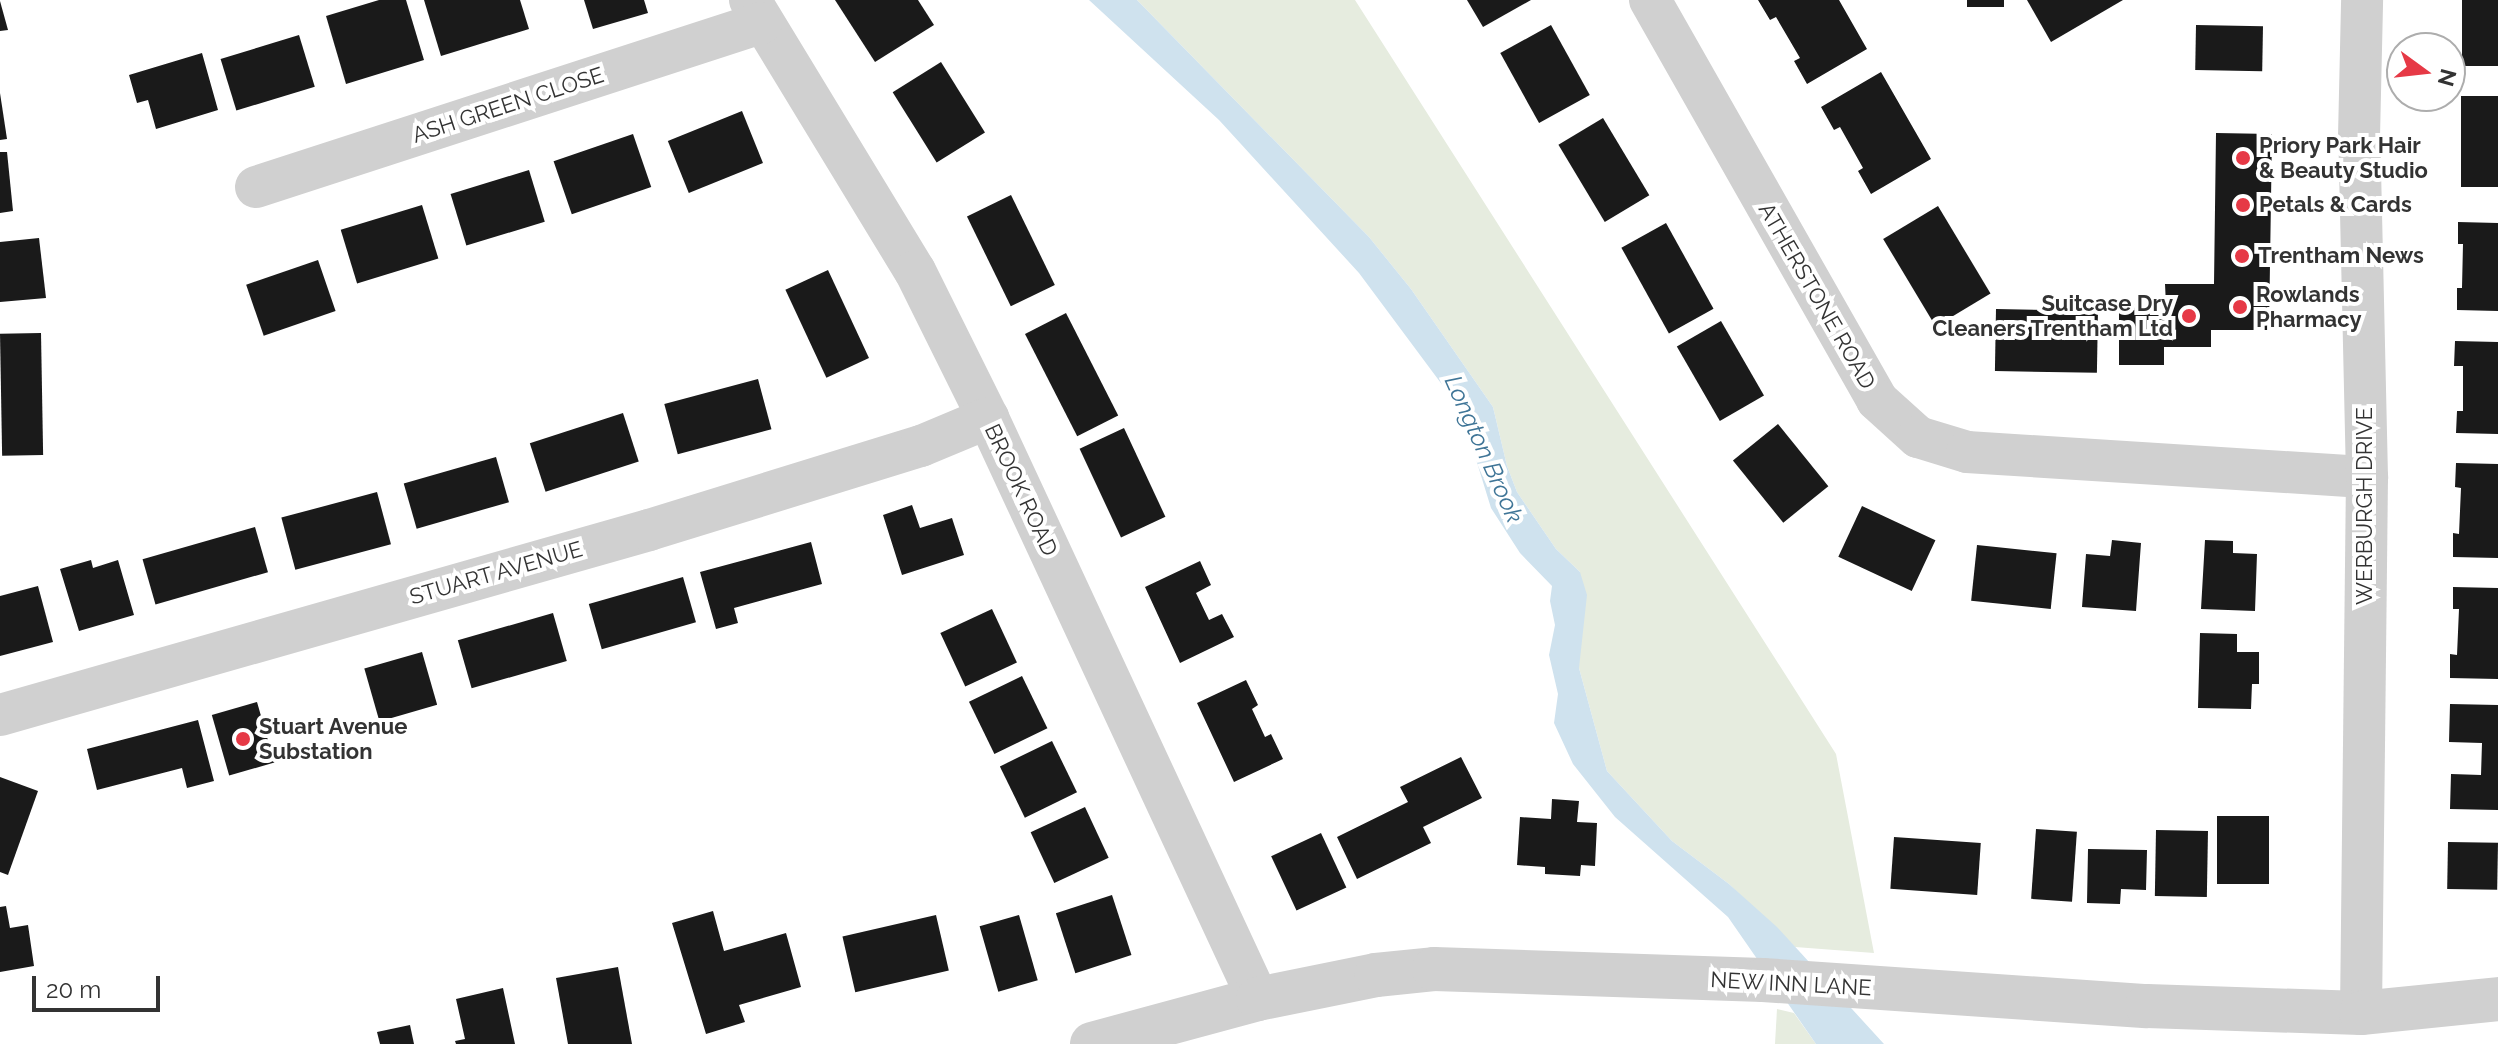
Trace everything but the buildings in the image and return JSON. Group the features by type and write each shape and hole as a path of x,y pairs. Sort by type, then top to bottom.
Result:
{"street":[{"name":"ATHERSTONE ROAD","path":"1650,0 1877,400 1918,437 1967,452 2367,477"},
{"name":"WERBURGH DRIVE","path":"2361,1013 2367,477 2359,137 2362,0"},
{"name":"ASH GREEN CLOSE","path":"256,187 755,12"},
{"name":"BROOK ROAD","path":"755,12 915,271 988,418 1258,999"},
{"name":"STUART AVENUE","path":"0,715 649,530 921,446 988,418"},
{"name":"NEW INN LANE","path":"1092,1044 1258,999 1376,975 1434,969 1763,980 2147,1006 2361,1013 2498,999"}],"shaded area":[{"path":"1137,0 1355,0 1836,754 1874,953 1795,947 1729,884 1672,841 1607,771 1579,668 1580,572 1556,549 1517,492 1507,466 1493,407 1411,289 1369,237"},
{"path":"1777,1009 1794,1013 1816,1044 1775,1044"}],"water":[{"name":"Longton Brook","path":"1089,0 1137,0 1369,237 1411,289 1493,407 1507,466 1517,492 1556,549 1580,572 1587,595 1579,668 1607,771 1672,841 1729,884 1777,927 1884,1044 1816,1044 1728,917 1615,817 1573,764 1554,723 1558,694 1549,655 1555,625 1550,601 1552,586 1520,553 1491,508 1466,427 1449,394 1359,273 1219,120"}],"place":[{"name":"Priory Park Hair & Beauty Studio","path":"2243,158"},
{"name":"Petals & Cards","path":"2243,205"},
{"name":"Trentham News","path":"2242,256"},
{"name":"Rowlands Pharmacy","path":"2240,307"},
{"name":"Suitcase Dry Cleaners Trentham Ltd","path":"2189,316"},
{"name":"Stuart Avenue Substation","path":"243,739"}]}
